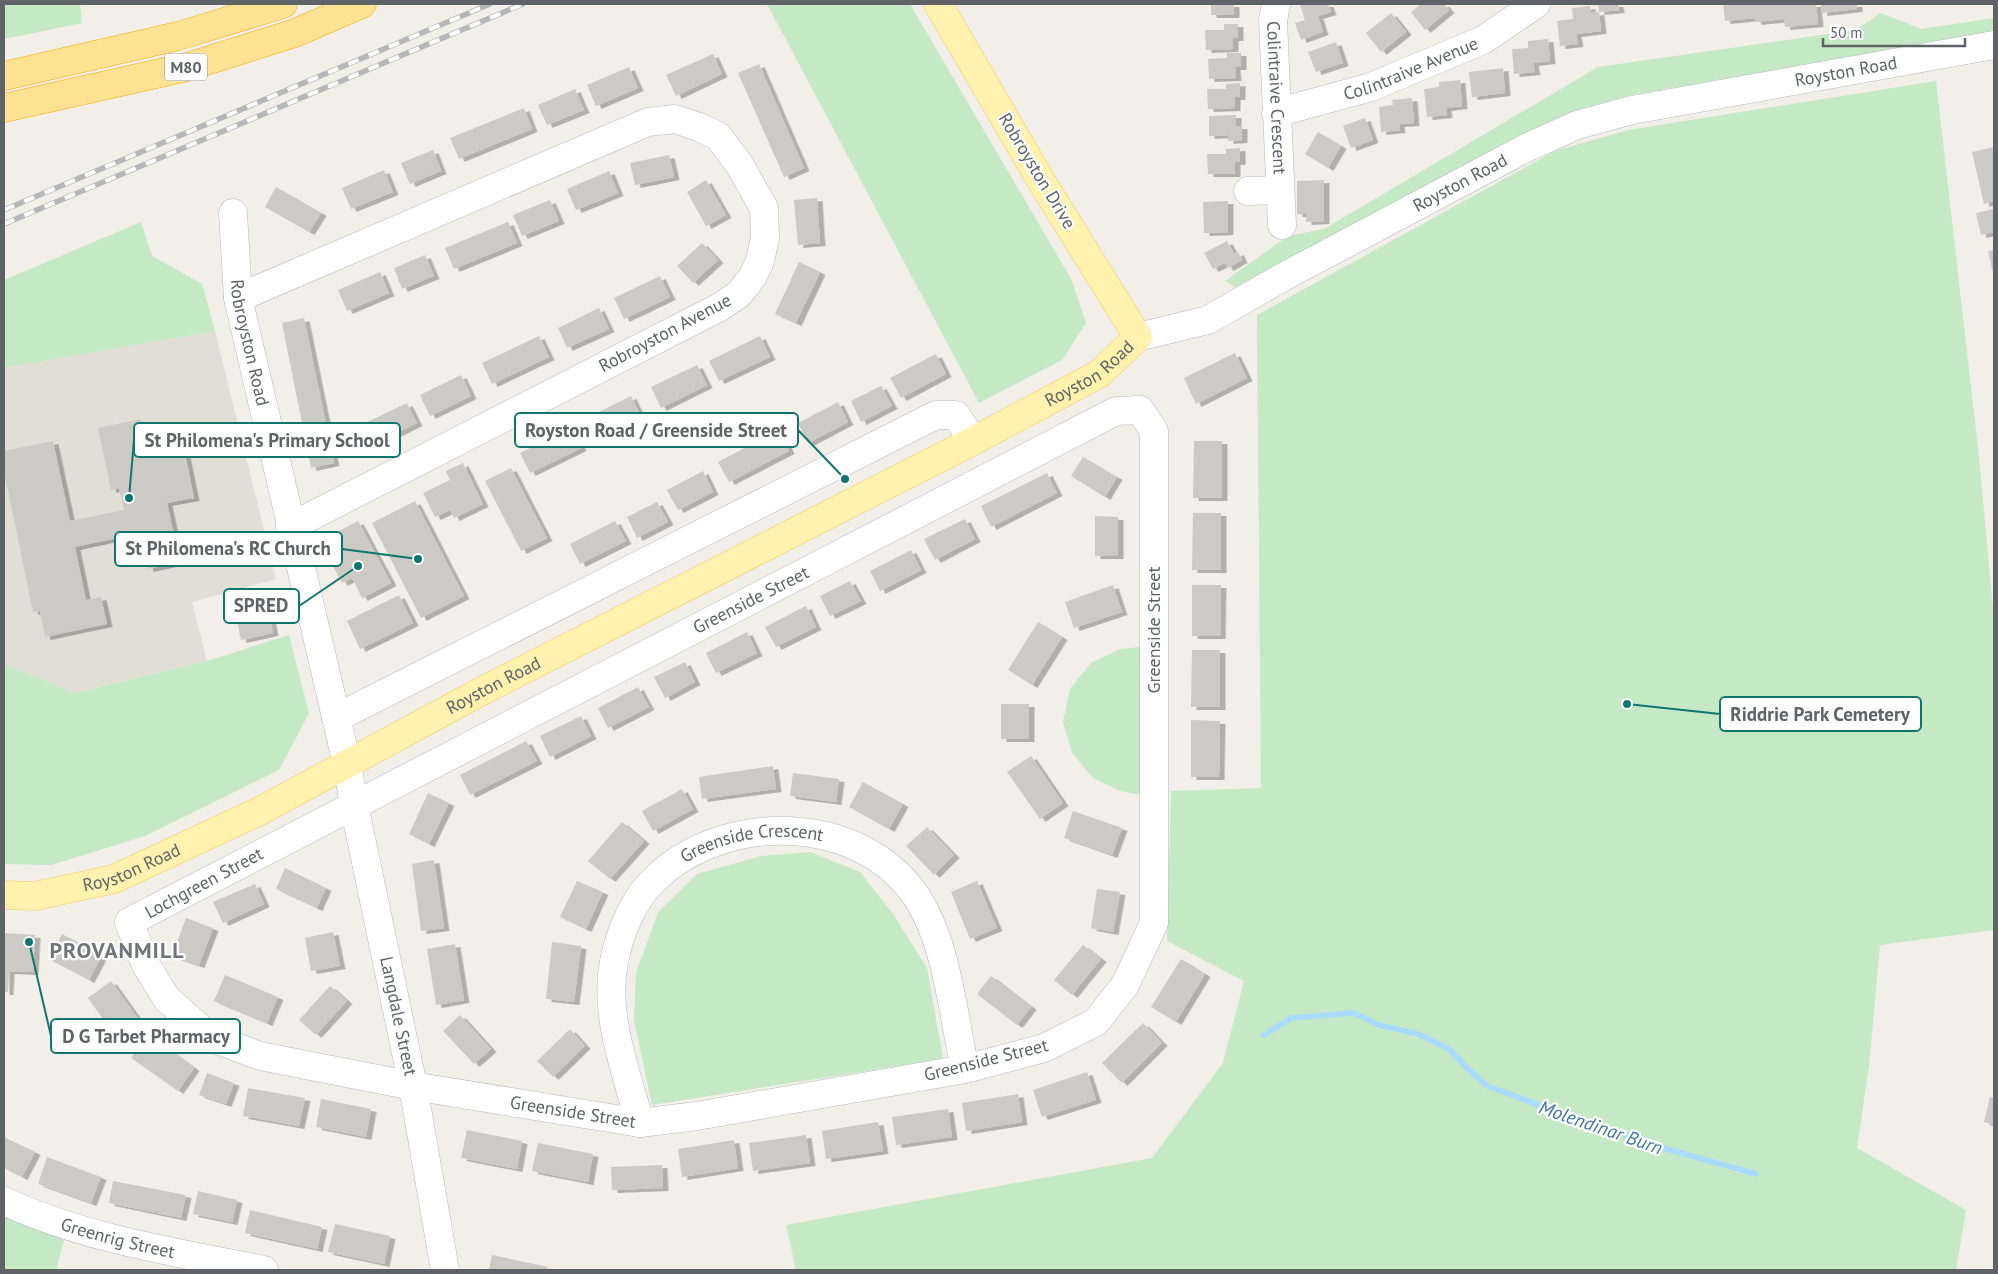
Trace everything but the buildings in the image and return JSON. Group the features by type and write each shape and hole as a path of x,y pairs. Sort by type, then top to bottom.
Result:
{"highway":[{"name":"M80","path":"4,76 178,36 283,4"},
{"name":"M80","path":"4,108 187,67 295,33 362,4"}],"main road":[{"name":"Robroyston Drive","path":"938,4 1043,184 1138,337"},
{"name":"Royston Road","path":"4,895 35,896 114,878 260,811 480,692 973,442 1098,374 1138,337"}],"street":[{"name":"Colintraive Crescent","path":"1276,4 1273,21 1282,225"},
{"name":"Colintraive Avenue","path":"1276,113 1372,87 1389,80 1483,40 1536,4"},
{"name":"Royston Road","path":"1138,337 1208,320 1283,277 1526,148 1577,125 1632,110 1994,45"},
{"name":"Robroyston Avenue","path":"238,298 648,122 675,119 718,136 740,164 764,208 765,238 760,261 753,276 739,294 720,307 290,527"},
{"name":"Colintraive Crescent","path":"1248,191 1280,190"},
{"name":"Robroyston Road","path":"233,212 238,298 290,527 347,764"},
{"name":"Greenside Street","path":"354,805 1116,411 1140,410 1154,431 1154,923 1125,985 1096,1022 1044,1048 965,1069 697,1116 640,1123 413,1086"},
{"path":"336,718 936,415 956,415 973,442"},
{"name":"Langdale Street","path":"347,764 413,1086 445,1270"},
{"name":"Lochgreen Street","path":"354,805 129,922 146,965 167,1000 210,1037 260,1056 413,1086"},
{"name":"Greenside Crescent","path":"640,1123 614,1024 612,991 614,957 632,909 653,880 680,859 708,844 744,834 782,830 835,838 870,854 901,877 916,896 934,929 943,962 965,1069"},
{"name":"Greenrig Street","path":"4,1201 26,1211 126,1242 264,1270"}],"shaded area":[{"path":"215,331 276,579 192,602 207,661 73,693 4,664 4,368"}],"green space":[{"path":"4,4 80,4 82,23 4,39"},
{"path":"767,4 910,4 1071,279 1086,323 1062,360 979,403"},
{"path":"1881,13 1921,29 1994,18 1994,33 1630,95 1575,111 1523,135 1235,287 1225,281 1288,236 1324,229 1598,67 1856,30"},
{"path":"1936,81 1979,457 1994,620 1994,930 1880,945 1869,1066 1857,1148 1966,1210 1956,1270 796,1270 786,1225 1152,1158 1223,1063 1244,981 1167,941 1171,791 1261,788 1257,315 1555,151 1628,130"},
{"path":"141,222 152,256 202,284 215,331 4,368 4,280"},
{"path":"289,635 309,713 279,770 145,836 51,865 4,864 4,664 74,693 207,661"},
{"path":"1140,647 1141,795 1120,791 1093,778 1072,753 1063,722 1070,689 1091,663 1120,649"},
{"path":"810,852 860,872 893,914 927,968 943,1059 652,1105 634,1020 636,973 658,912 697,874 761,856"},
{"path":"4,1211 64,1240 56,1270 4,1270"}],"waterway":[{"name":"Molendinar Burn","path":"1264,1035 1291,1018 1354,1013 1379,1025 1418,1034 1449,1049 1487,1086 1561,1113 1608,1133 1638,1136 1656,1146 1756,1174"}],"railway":[{"path":"4,210 490,4"},
{"path":"4,224 523,4"}],"place":[{"name":"Royston Road / Greenside Street","path":"845,479"},
{"name":"St Philomena's Primary School","path":"129,498"},
{"name":"St Philomena's RC Church","path":"418,559"},
{"name":"SPRED","path":"358,566"},
{"name":"Riddrie Park Cemetery","path":"1627,704"},
{"name":"D G Tarbet Pharmacy","path":"29,942"}],"district":[{"name":"PROVANMILL","path":"117,950"}]}
